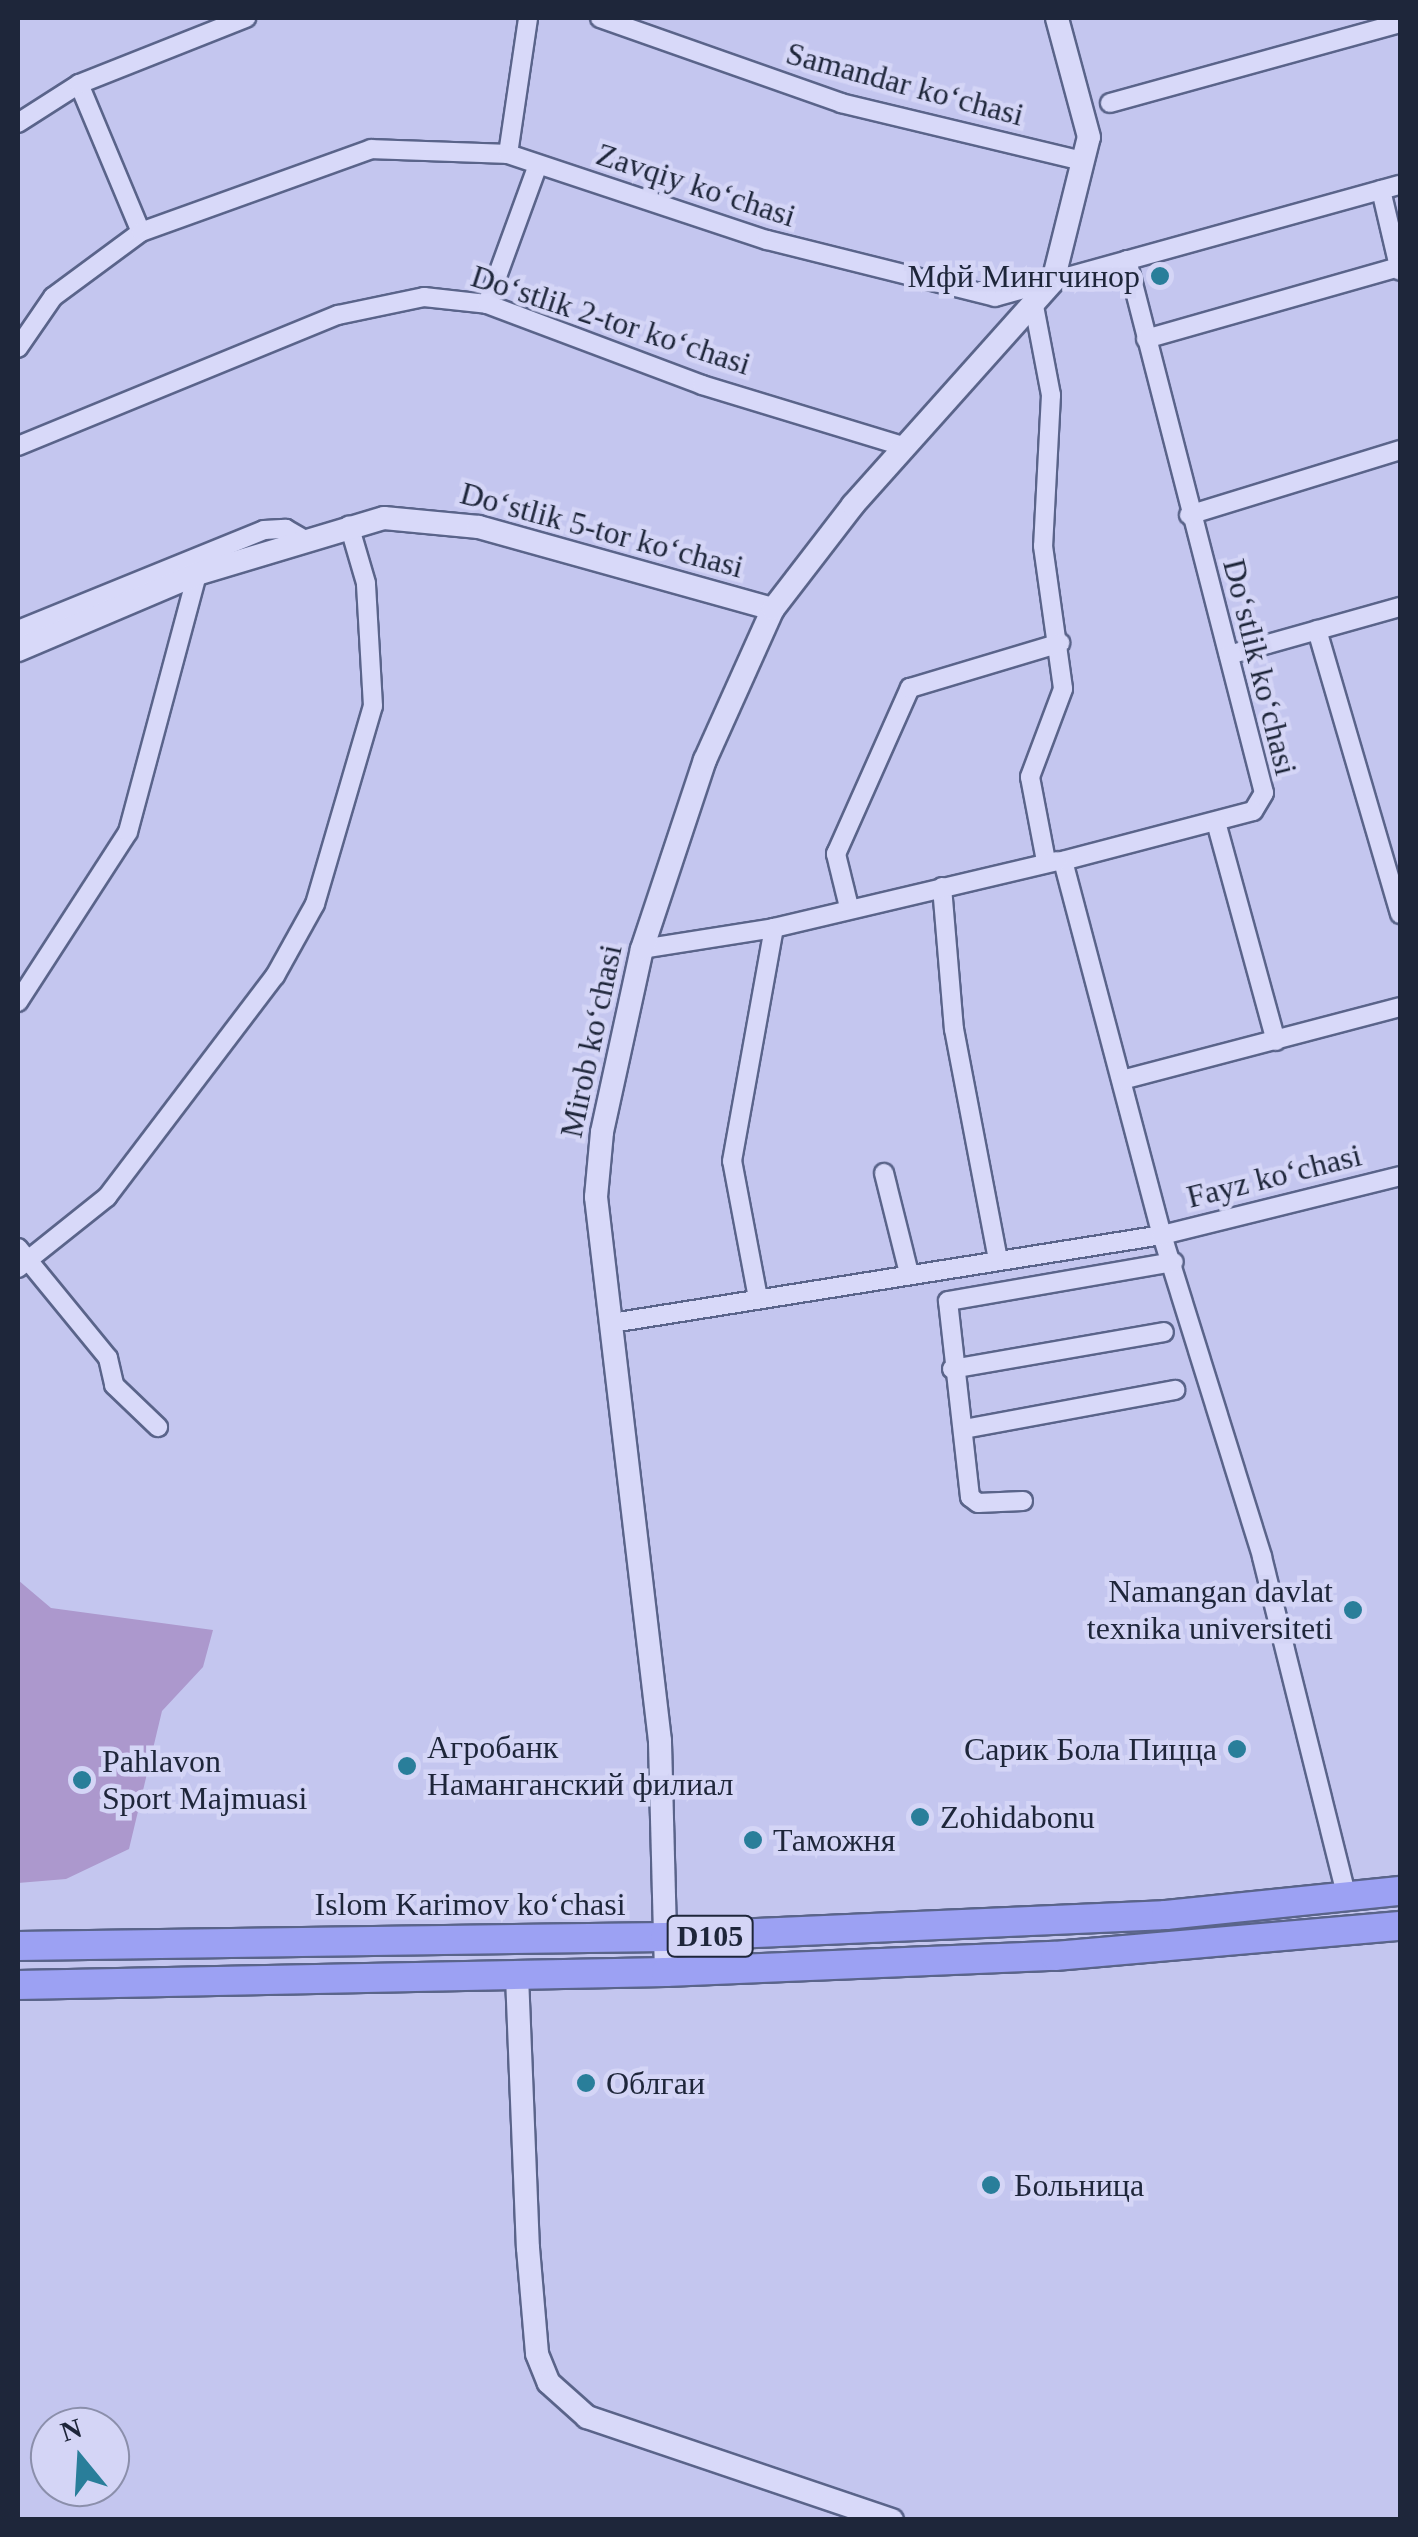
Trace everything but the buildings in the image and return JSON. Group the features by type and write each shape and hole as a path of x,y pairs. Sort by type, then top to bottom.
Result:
{"main road":[{"name":"Islom Karimov koʻchasi","path":"18,1946 665,1937 1166,1915 1400,1891"},
{"name":"D105","path":"18,1984 666,1972 1054,1956 1400,1926"},
{"path":"168,1944 168,1984"}],"street":[{"path":"18,123 78,84 246,18"},
{"path":"508,154 528,18"},
{"name":"Samandar ko‘chasi","path":"600,18 841,103 1083,161"},
{"path":"1053,281 1090,137 1057,18"},
{"path":"1110,103 1400,23"},
{"path":"78,84 140,232"},
{"name":"Zavqiy koʻchasi","path":"18,348 53,297 140,232 370,150 508,154 766,240 995,297 1019,296 1053,281 1400,185"},
{"path":"487,304 538,165"},
{"path":"1146,339 1400,269 1381,190"},
{"name":"Doʻstlik koʻchasi","path":"642,949 774,928 1253,811 1264,793 1189,515 1127,260"},
{"name":"Mirob koʻchasi","path":"666,1972 660,1741 596,1197 602,1132 642,949 705,760 773,610 906,447 1053,281"},
{"name":"Doʻstlik 2-tor koʻchasi","path":"18,446 383,301 462,298 702,386 906,447"},
{"path":"1034,306 1051,395 1043,546 1060,644 1062,702 1030,777 1122,1080 1162,1235 1174,1262 1262,1557 1346,1898"},
{"path":"1189,515 1400,450"},
{"name":"Doʻstlik 5-tor koʻchasi","path":"18,650 197,574 349,525 424,516 479,527 773,610"},
{"path":"158,1427 114,1385 108,1358 21,1258 106,1198 275,976 315,904 373,706 366,583 349,525"},
{"path":"18,630 264,530 286,529 306,540"},
{"path":"18,1002 128,832 197,574"},
{"path":"1229,654 1400,607"},
{"path":"1318,630 1400,914"},
{"path":"849,907 836,854 910,688 1060,644"},
{"path":"1216,822 1276,1041"},
{"path":"942,887 954,1028 998,1258"},
{"path":"758,1298 732,1161 774,928"},
{"path":"1122,1080 1400,1007"},
{"path":"884,1173 909,1273"},
{"name":"Fayz koʻchasi","path":"612,1323 998,1258 1162,1235 1400,1176"},
{"path":"1022,1501 978,1503 970,1497 964,1430 952,1368 948,1301 1174,1262"},
{"path":"952,1368 1164,1332"},
{"path":"964,1430 1175,1390"},
{"path":"518,1976 528,2248 538,2354 548,2383 587,2417 892,2520"}],"shaded area":[{"name":"Pahlavon Sport Majmuasi","path":"18,1580 51,1608 213,1630 203,1667 162,1711 129,1849 66,1879 18,1883"}],"place":[{"name":"Мфй Мингчинор","path":"1160,276"},
{"name":"Namangan davlat texnika universiteti","path":"1353,1610"},
{"name":"Сарик Бола Пицца","path":"1237,1749"},
{"name":"Агробанк Наманганский филиал","path":"407,1766"},
{"name":"Pahlavon Sport Majmuasi","path":"82,1780"},
{"name":"Zohidabonu","path":"920,1817"},
{"name":"Таможня","path":"753,1840"},
{"name":"Облгаи","path":"586,2083"},
{"name":"Больница","path":"991,2185"}]}
